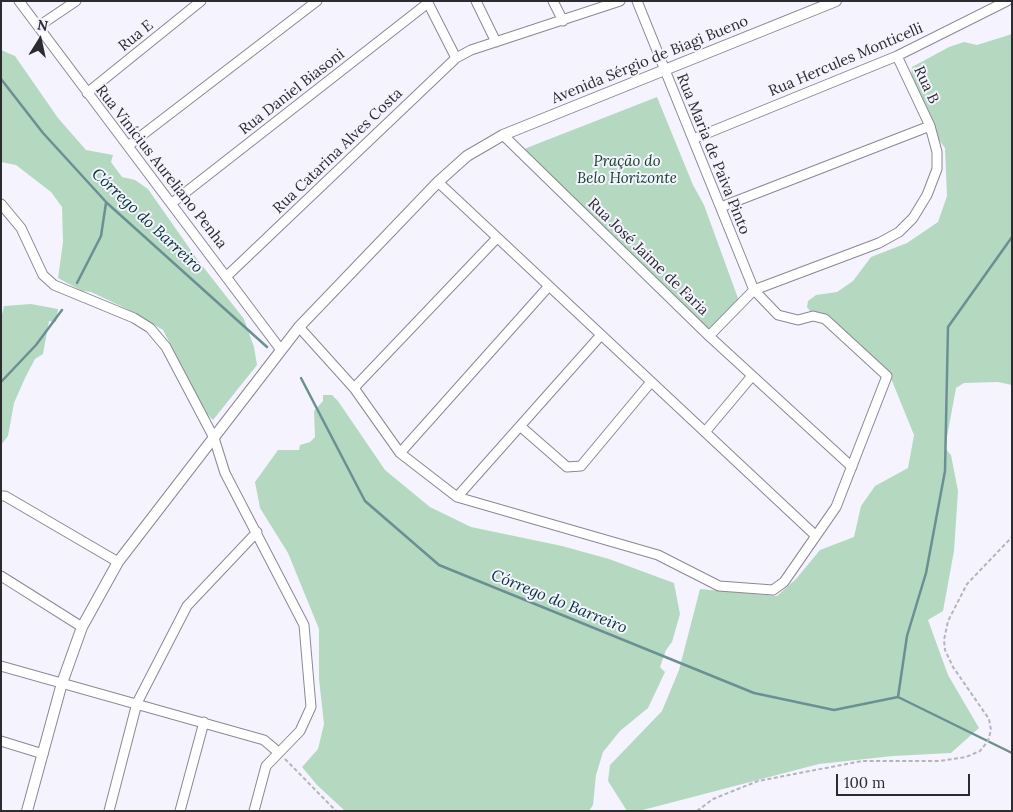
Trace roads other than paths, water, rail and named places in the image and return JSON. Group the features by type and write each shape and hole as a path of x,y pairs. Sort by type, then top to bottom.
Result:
{"street":[{"name":"Rua Vinícius Aureliano Penha","path":"19,1 87,93 228,276 281,350"},
{"path":"39,26 76,1"},
{"name":"Rua E","path":"87,93 201,1"},
{"path":"128,146 317,1"},
{"path":"476,1 496,42"},
{"path":"553,1 563,21"},
{"name":"Rua Catarina Alves Costa","path":"228,276 456,58 471,50 620,1"},
{"name":"Rua Maria de Paiva Pinto","path":"638,1 664,70 754,290"},
{"name":"Avenida Sérgio de Biagi Bueno","path":"27,811 62,683 82,627 118,562 299,327 438,182 467,156 503,135 836,1"},
{"name":"Rua Hercules Monticelli","path":"693,139 897,56 1006,1"},
{"path":"428,2 456,58"},
{"name":"Rua Daniel Biasoni","path":"172,203 428,2"},
{"name":"Rua B","path":"754,290 879,243 899,232 913,218 927,195 937,169 937,152 930,126 897,56"},
{"path":"721,207 930,126"},
{"name":"Rua José Jaime de Faria","path":"503,135 709,336 852,467"},
{"path":"438,182 816,536"},
{"path":"1,204 21,228 43,274 54,286 134,318 150,328 166,347 214,438 225,473 304,624 311,707 300,731 266,766 254,811"},
{"path":"354,388 497,238"},
{"path":"400,453 549,286"},
{"path":"299,327 354,388 400,453 456,497 658,556 719,586 773,590 784,582 836,507 887,376 825,319 813,316 798,320 778,315 754,290 709,336"},
{"path":"456,497 601,335"},
{"path":"705,432 752,376"},
{"path":"520,426 567,466 581,466 651,382"},
{"path":"1,496 5,496 118,562"},
{"path":"108,811 137,703 187,606 257,532"},
{"path":"1,576 82,627"},
{"path":"1,666 264,740 278,752"},
{"path":"180,811 204,722"},
{"path":"1,741 43,754"}],"waterway":[{"name":"Córrego do Barreiro","path":"1,79 43,133 107,203 267,347"},
{"path":"77,283 101,236 106,203"},
{"path":"898,697 907,636 926,573 945,471 948,327 1012,237"},
{"path":"1,382 36,345 62,310"},
{"name":"Córrego do Barreiro","path":"301,378 365,501 439,565 754,693 834,710 898,697"},
{"path":"898,697 1012,753"}],"park label":[{"name":"Pração do Belo Horizonte","path":"627,170"}]}
